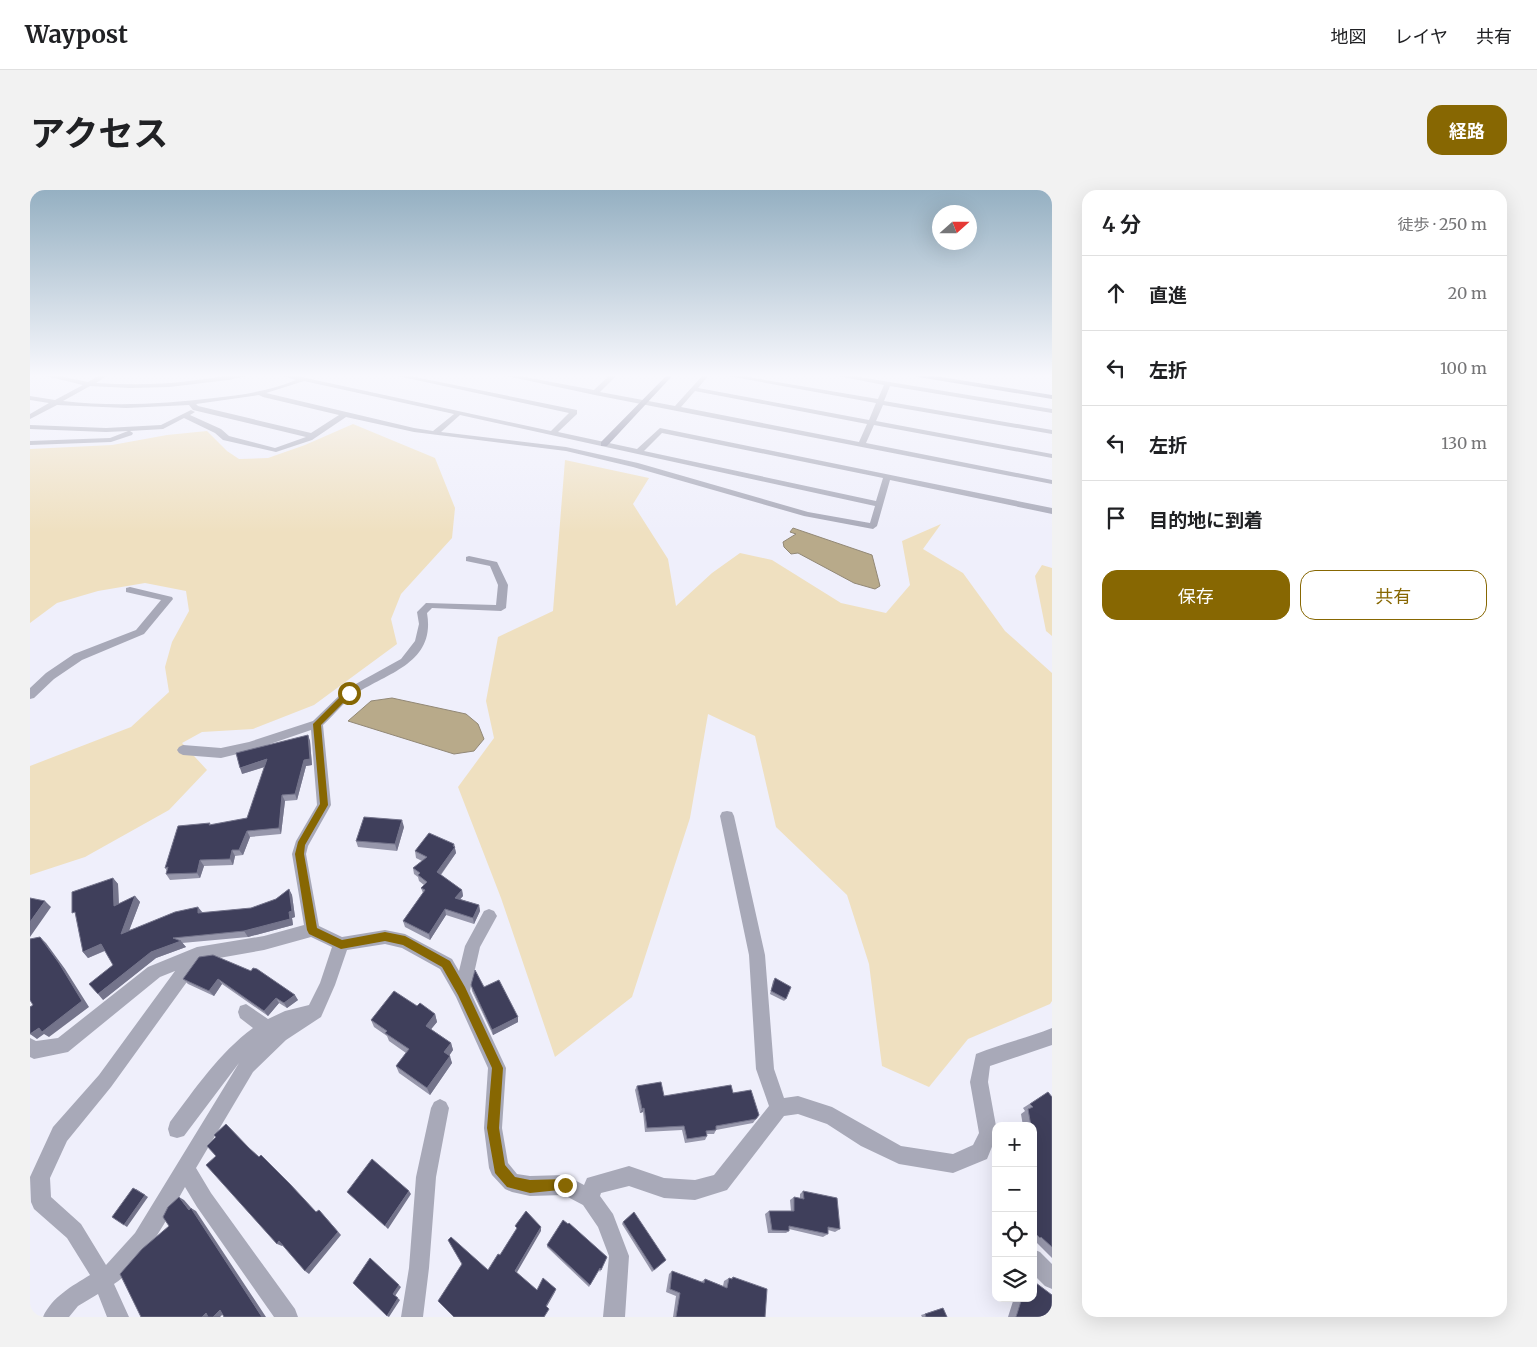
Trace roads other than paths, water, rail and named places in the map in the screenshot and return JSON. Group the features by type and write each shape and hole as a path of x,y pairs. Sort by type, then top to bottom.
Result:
{"street":[{"path":"38,428 70,430 164,428"},
{"path":"211,428 226,438 276,450 312,436 325,428"},
{"path":"280,428 312,436"},
{"path":"409,428 435,433 566,449 635,465 807,514 873,526 887,477"},
{"path":"435,433 441,428"},
{"path":"528,428 879,504"},
{"path":"553,433 558,428"},
{"path":"604,444 620,428"},
{"path":"774,428 1052,482"},
{"path":"862,445 869,428"},
{"path":"896,428 1052,456"},
{"path":"1027,428 1052,432"},
{"path":"30,443 111,440 133,429"},
{"path":"638,452 660,430 1052,511"},
{"path":"183,750 221,753 250,746 317,724 349,693 405,662 420,641 424,624 422,612 430,605 501,608 503,585 494,564 469,559"},
{"path":"30,695 50,676 78,657 140,632 168,599 130,590"},
{"path":"312,930 299,854 301,845 324,805 317,724"},
{"path":"727,816 758,955 765,1069 779,1108"},
{"path":"462,991 473,946 489,916"},
{"path":"30,1047 34,1050 62,1046 154,972 198,954 264,943 312,930 341,944 385,937 405,941 446,964 462,991 498,1068 493,1128 499,1168 512,1182 530,1186 565,1185 590,1198 606,1221 619,1256 614,1317"},
{"path":"54,1317 71,1299 116,1271 142,1240 186,1170 247,1066 280,1034 315,1011 327,985 341,944"},
{"path":"118,1317 95,1263 74,1231 41,1202 40,1177 60,1134 105,1081 198,954"},
{"path":"177,1129 213,1080 242,1047 266,1028 290,1016 315,1011"},
{"path":"246,1012 266,1028"},
{"path":"590,1198 594,1185 630,1176 664,1188 695,1190 720,1183 779,1108 798,1105 832,1116 868,1140 900,1155 953,1164 980,1152 988,1133 979,1082 982,1060 1008,1050 1043,1041 1052,1036"},
{"path":"412,1317 419,1268 426,1177 440,1108"},
{"path":"186,1170 204,1200 287,1317"},
{"path":"1037,1262 1052,1278"}]}
